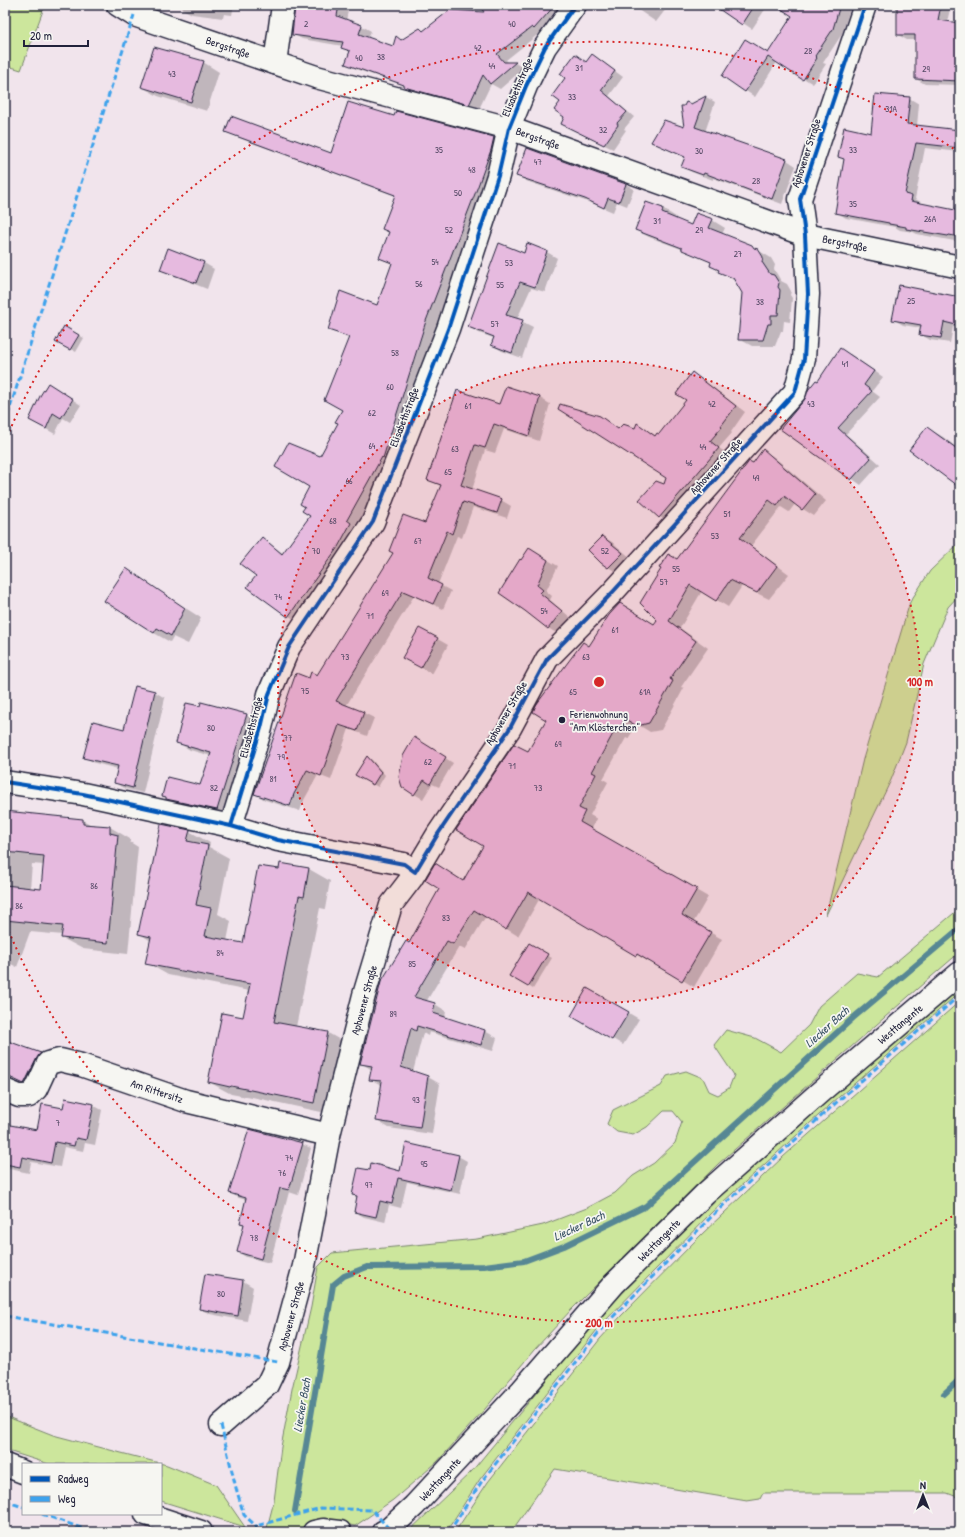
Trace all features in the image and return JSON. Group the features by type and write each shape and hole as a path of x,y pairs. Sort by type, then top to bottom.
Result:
{"street":[{"name":"Bergstraße","path":"118,5 134,15 316,77 509,128 805,235 960,267"},
{"path":"275,63 283,5"},
{"name":"Elisabethstraße","path":"231,826 261,728 269,694 289,647 373,522 448,329 498,176 509,128 526,86 545,46 575,5"},
{"name":"Aphovener Straße","path":"221,1425 267,1385 278,1362 304,1266 329,1135 364,995 392,905 411,880 438,834 510,728 547,659 612,593 795,392 804,358 808,294 805,235 800,199 865,5"},
{"path":"5,782 83,794 231,826 278,840 404,864 415,872"},
{"name":"Westtangente","path":"383,1532 389,1529 414,1506 522,1390 614,1284 705,1194 819,1093 960,973"},
{"name":"Am Rittersitz","path":"5,1090 19,1096 29,1096 36,1090 48,1063 60,1060 81,1065 186,1100 329,1135"},
{"path":"5,1465 22,1472"},
{"path":"149,1515 201,1532"},
{"path":"314,1532 323,1530 340,1532"}],"green space":[{"path":"5,5 45,5 21,70 5,65"},
{"path":"960,542 960,594 948,607 924,664 906,742 891,780 826,915 863,759 910,602 930,571"},
{"path":"960,908 960,952 718,1164 572,1309 535,1349 485,1409 437,1462 393,1500 355,1526 340,1523 309,1525 295,1532 266,1532 274,1501 281,1447 292,1389 311,1307 318,1267 332,1253 477,1239 543,1225 587,1208 615,1193 633,1176 654,1163 675,1143 682,1122 673,1111 664,1111 647,1127 633,1135 617,1132 607,1124 613,1110 661,1086 667,1076 686,1071 703,1078 709,1091 718,1095 729,1088 734,1075 714,1045 726,1030 755,1038 781,1052 809,1025 819,1006 857,973 878,977"},
{"path":"960,983 960,992 840,1096 712,1212 600,1326 480,1479 446,1532 408,1532 472,1471 598,1318 656,1258 714,1201 803,1120"},
{"path":"960,1001 960,1498 947,1493 763,1493 760,1499 747,1501 555,1469 511,1532 455,1532 488,1482 600,1339 621,1316 702,1234 783,1157"},
{"path":"5,1416 53,1435 159,1463 46,1463 5,1450"},
{"path":"162,1464 216,1485 245,1527 162,1501"}],"building":[{"path":"295,5 339,5 337,16 362,25 359,34 393,46 396,36 401,40 420,28 423,31 450,10 484,12 479,5 555,5 534,29 532,27 497,54 504,62 516,62 490,84 483,75 469,105 404,87 404,85 345,64 350,51 341,48 343,42 292,35"},
{"path":"713,5 755,5 742,25"},
{"path":"775,5 840,5 833,29 815,56 817,58 803,80 768,57 745,92 722,76 745,39 768,53 792,16"},
{"path":"897,5 941,5 938,20 960,23 960,81 915,79 915,35 897,35"},
{"path":"154,47 204,61 191,102 141,87"},
{"path":"575,54 586,62 592,54 615,71 601,90 627,112 617,123 618,125 604,145 561,124 564,117 554,110 560,102 552,96 565,78 560,74"},
{"path":"875,94 910,97 907,124 960,130 960,148 916,143 905,194 912,196 911,201 960,211 960,237 906,229 906,227 889,223 835,213 844,159 838,157 844,127 871,133"},
{"path":"706,96 695,127 787,159 772,199 704,173 703,175 681,167 685,157 651,142 664,120 684,127 681,106 684,106 686,102 691,104"},
{"path":"348,102 394,116 396,111 494,137 478,186 426,321 383,458 382,457 347,520 351,523 338,547 288,617 247,587 256,576 240,564 262,537 282,554 310,516 302,511 305,507 300,504 309,487 275,467 288,443 320,456 338,423 335,422 342,410 324,400 349,337 328,330 340,291 377,305 392,263 379,258 389,232 382,229 395,195 225,132 231,116 331,153"},
{"path":"527,148 626,184 619,202 608,198 604,208 585,199 516,176"},
{"path":"646,202 663,208 662,213 691,225 696,213 713,219 709,228 752,245 754,248 758,249 763,257 762,262 770,274 774,275 779,283 778,287 780,290 778,315 771,315 771,324 768,324 763,340 738,340 742,293 733,278 718,272 719,270 710,266 711,262 682,250 682,248 635,230"},
{"path":"499,243 524,253 527,243 547,251 535,287 520,282 506,315 523,320 512,353 491,345 494,337 468,327"},
{"path":"168,248 204,262 196,283 160,270"},
{"path":"899,285 960,297 960,326 944,322 941,338 919,335 921,325 892,320"},
{"path":"64,326 79,335 70,350 55,342"},
{"path":"840,348 874,371 864,385 872,391 838,428 871,458 851,480 780,429 804,400 808,390 816,380 818,381"},
{"path":"692,372 736,406 721,426 722,427 710,441 719,448 659,518 639,500 656,481 664,484 666,478 558,409 560,404 600,416 618,429 623,424 635,428 637,423 655,436 657,433 659,434 686,400 676,394"},
{"path":"48,383 73,399 61,418 53,413 46,429 29,420"},
{"path":"506,386 540,397 529,436 494,424 485,448 475,445 461,485 502,499 497,513 463,502 452,534 447,531 428,578 442,585 433,604 403,591 336,701 364,712 357,731 339,725 321,776 307,770 294,794 290,806 254,794 296,673 309,678 311,672 317,675 393,553 389,551 403,515 425,523 441,485 427,480 457,390 499,404"},
{"path":"927,427 960,451 960,488 909,450"},
{"path":"763,449 815,494 802,510 784,496 777,506 769,500 740,538 777,566 757,593 730,580 716,601 690,585 669,621 696,641 670,679 673,681 649,723 637,726 625,719 616,733 614,732 592,772 596,774 579,808 585,811 580,822 697,889 682,915 711,932 682,981 637,954 636,956 528,892 506,930 474,910 453,944 447,941 414,997 435,1003 433,1013 485,1030 481,1045 417,1026 416,1031 411,1028 401,1067 428,1076 420,1128 376,1121 382,1081 369,1080 372,1066 360,1064 381,982 406,941 409,943 439,889 425,880 435,863 463,881 483,846 456,830 514,744 528,751 546,720 533,712 536,705 583,642 589,646 609,615 620,603 654,624 657,620 640,603 661,569 659,568 668,554 677,559 749,461 753,463"},
{"path":"602,536 623,553 608,568 588,550"},
{"path":"529,548 548,560 537,585 543,590 540,593 562,611 548,629 499,593 520,559 521,560"},
{"path":"126,568 185,608 171,636 157,628 154,633 104,601"},
{"path":"419,628 438,638 421,668 402,658"},
{"path":"135,686 155,691 133,788 114,783 118,766 83,758 93,721 124,729"},
{"path":"201,702 247,714 217,810 166,799 166,797 162,796 167,777 200,785 211,753 176,743 186,703 200,706"},
{"path":"414,737 446,757 430,784 424,780 414,795 402,787 399,777 403,756"},
{"path":"367,756 381,772 373,785 355,775"},
{"path":"5,811 83,819 83,824 110,826 110,833 118,835 108,943 61,938 63,926 5,920 5,885 41,889 44,856 5,852"},
{"path":"161,824 190,830 187,841 208,845 196,905 211,908 205,936 243,943 258,866 279,869 280,863 309,868 304,897 299,896 274,1022 328,1032 314,1103 208,1082 222,1013 243,1017 250,984 145,964 151,937 138,934"},
{"path":"529,943 548,954 528,987 509,976"},
{"path":"587,988 629,1012 612,1040 571,1016"},
{"path":"5,1040 41,1053 24,1084 5,1075"},
{"path":"65,1098 94,1104 86,1140 76,1138 74,1146 55,1142 51,1163 22,1157 20,1167 5,1164 5,1124 37,1130 42,1104 63,1108"},
{"path":"249,1129 303,1143 289,1190 280,1188 261,1259 237,1252 244,1224 240,1223 246,1198 229,1193"},
{"path":"406,1143 459,1155 451,1190 398,1178 392,1204 380,1201 376,1217 354,1212 357,1196 352,1195 358,1168 370,1170 371,1163 400,1171"},
{"path":"205,1274 243,1280 238,1316 199,1309"}],"waterway":[{"name":"Liecker Bach","path":"295,1511 333,1285 344,1276 367,1267 484,1266 524,1261 564,1246 646,1206 853,1018 960,928"},
{"path":"944,1394 960,1379"}],"marked path":[{"path":"5,424 134,15"},
{"path":"449,1532 482,1481 603,1327 716,1212 837,1102 960,995"},
{"path":"5,1316 278,1362"},
{"path":"221,1425 244,1515 256,1526"},
{"path":"5,1501 22,1507"},
{"path":"256,1532 256,1526 321,1508 372,1510 392,1532"},
{"path":"45,1515 92,1532"}],"cycle path":[{"path":"231,826 261,728 269,694 289,647 373,522 448,329 498,176 509,128 526,86 545,47 575,5"},
{"path":"5,782 83,794 231,826 278,840 404,864 415,872 438,834 510,728 547,659 612,593 795,392 804,359 808,294 805,235 800,199 865,5"}],"place":[{"name":"Ferienwohnung \"Am Klösterchen\"","path":"562,720"}]}
